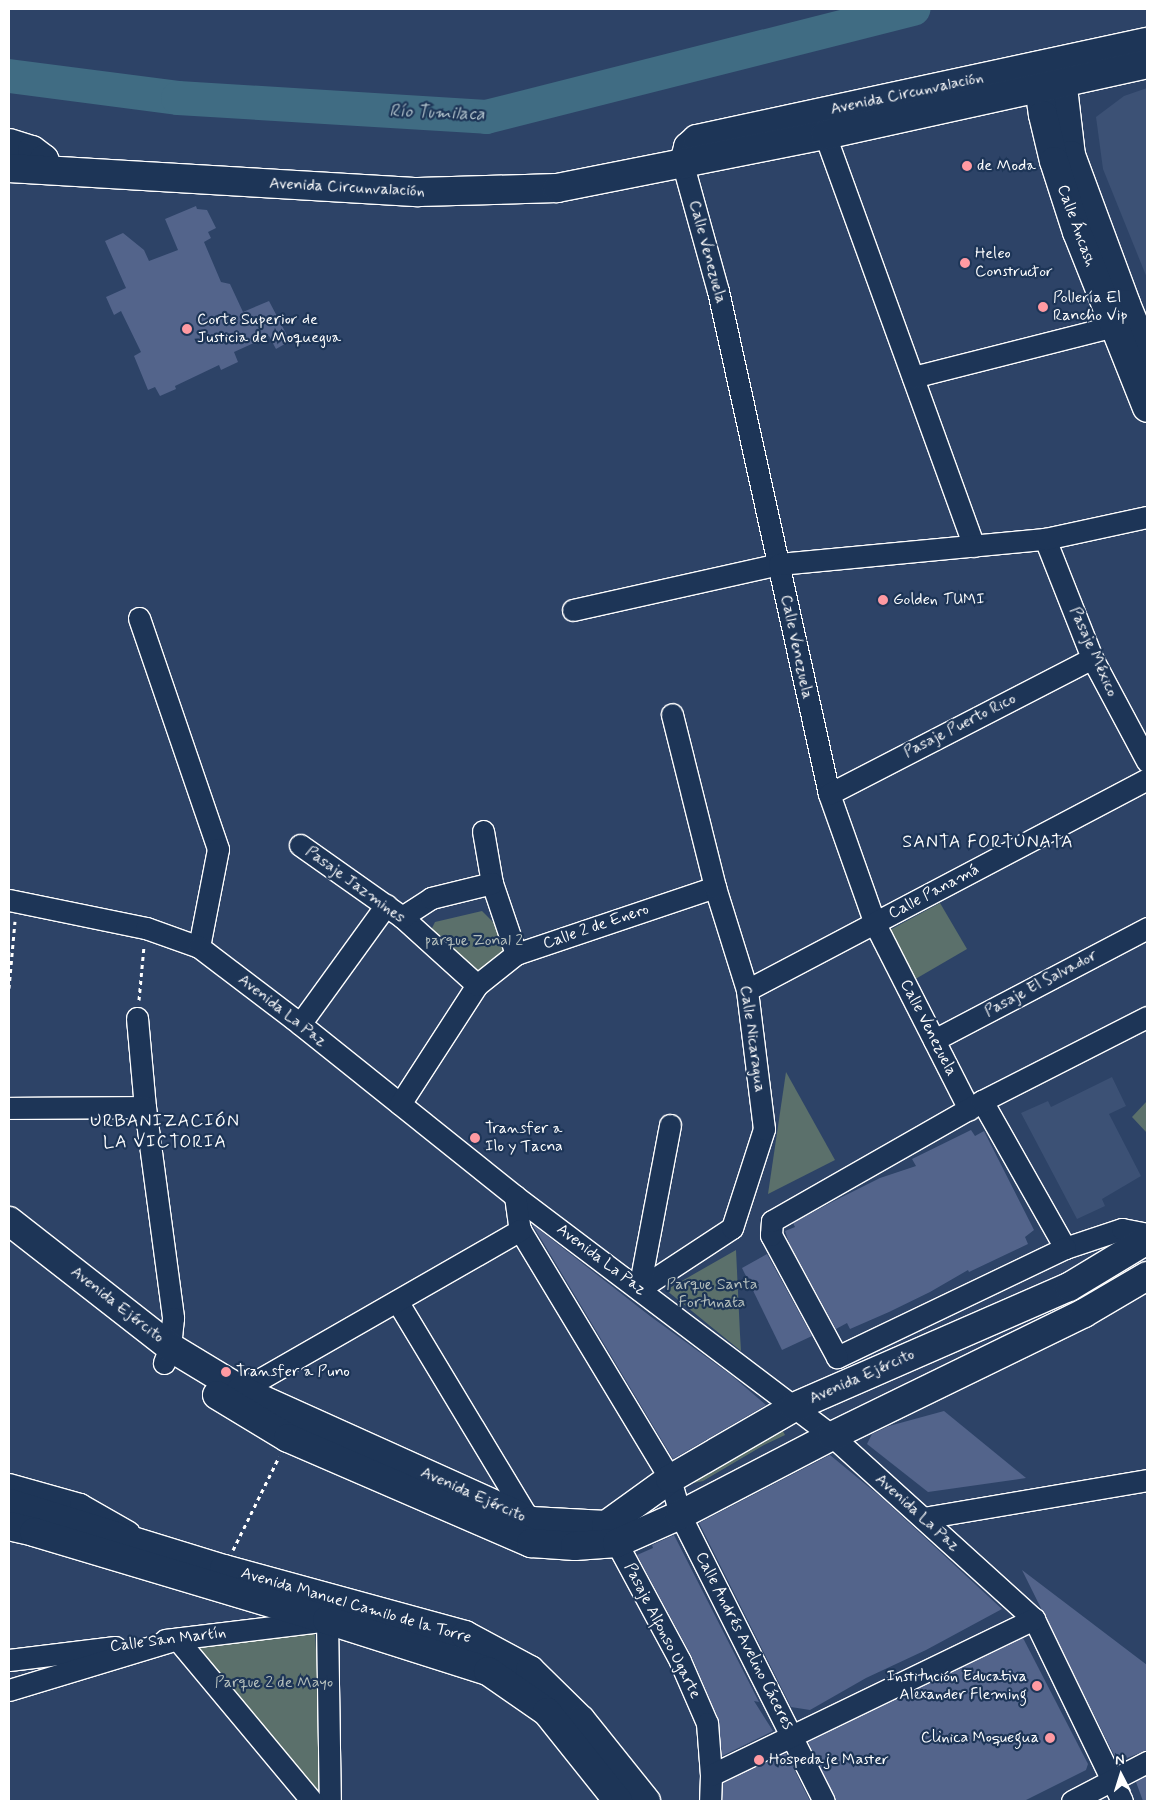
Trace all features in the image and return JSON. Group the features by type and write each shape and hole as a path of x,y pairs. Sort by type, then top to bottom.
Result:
{"main road":[{"name":"Avenida Circunvalación","path":"11,152 32,150 44,159 50,170 418,192 557,188 683,165 825,135 1049,75 1147,42"},
{"name":"Avenida Circunvalación","path":"683,165 688,147 697,139 1049,75 1147,64"},
{"name":"Calle Áncash","path":"1049,75 1054,161 1077,232 1147,408"},
{"name":"Calle Áncash","path":"1049,75 1071,154 1126,304 1147,355"},
{"name":"Avenida Ejército","path":"9,1221 167,1355 531,1532"},
{"name":"Avenida Ejército","path":"612,1534 670,1479 794,1406 1069,1287 1147,1240"},
{"name":"Avenida Ejército","path":"9,1242 167,1355 288,1438 531,1532 575,1546 680,1515 832,1436 1084,1313 1147,1276"},
{"name":"Avenida Manuel Camilo de la Torre","path":"9,1503 151,1545 224,1569 488,1671 547,1712 618,1801"},
{"name":"Avenida Manuel Camilo de la Torre","path":"9,1526 329,1610 464,1635 530,1670 581,1720 646,1801"}],"street":[{"path":"825,135 974,546"},
{"name":"Calle Venezuela","path":"683,165 718,291 829,794 875,924 934,1040 1064,1248"},
{"path":"913,377 1114,326"},
{"path":"573,610 779,564 1045,539 1147,517"},
{"name":"Pasaje México","path":"1045,539 1092,658 1147,761"},
{"path":"139,618 218,849 199,947"},
{"name":"Pasaje Puerto Rico","path":"829,794 1092,658"},
{"name":"Calle Nicaragua","path":"639,1289 732,1228 764,1129 747,990 715,886 672,714"},
{"name":"Calle Panamá","path":"747,990 1147,779"},
{"path":"483,831 492,883 516,954"},
{"name":"Pasaje Jazmines","path":"300,845 394,911 477,985"},
{"path":"300,1024 394,911 431,898 492,883"},
{"name":"Calle 2 de Enero","path":"400,1104 477,985 516,954 715,886"},
{"name":"Avenida La Paz","path":"13,901 146,928 199,947 300,1024 515,1196 832,1436 1034,1619 1122,1801"},
{"name":"Pasaje El Salvador","path":"934,1040 1147,928"},
{"path":"137,1018 145,1107 173,1318 167,1355"},
{"path":"1147,1018 976,1105 772,1221 771,1235 837,1357 1064,1248 1122,1229 1147,1234"},
{"path":"9,1108 145,1107"},
{"path":"639,1289 670,1125"},
{"path":"241,1390 520,1230 515,1196"},
{"name":"Calle Andrés Avelino Cáceres","path":"520,1230 670,1479 680,1515 824,1801"},
{"path":"397,1301 501,1476 531,1532"},
{"path":"923,1518 1147,1480"},
{"path":"9,1484 80,1504 151,1545"},
{"name":"Pasaje Alfonso Ugarte","path":"612,1534 680,1661 707,1724 711,1775 710,1801"},
{"path":"329,1610 330,1801"},
{"name":"Calle San Martín","path":"9,1660 176,1639 329,1610"},
{"path":"711,1775 1034,1619"},
{"path":"9,1690 176,1639 312,1801"},
{"path":"1072,1801 1147,1762"}],"path":[{"path":"9,988 13,901"},
{"path":"137,1018 146,928"},
{"path":"224,1569 288,1438"}],"shaded area":[{"path":"1147,88 1147,278 1103,169 1096,117 1124,96"},
{"path":"1112,1077 1126,1106 1109,1114 1141,1176 1102,1199 1105,1206 1077,1219 1021,1113 1048,1101 1051,1107"}],"green space":[{"path":"940,903 967,949 912,981 888,931"},
{"name":"parque Zonal 2","path":"482,911 501,930 509,957 484,978 426,940 435,922"},
{"path":"786,1072 835,1160 768,1194"},
{"path":"1147,1101 1147,1133 1132,1117"},
{"name":"Parque Santa Fortunata","path":"736,1250 740,1334 741,1351 666,1290"},
{"path":"782,1429 785,1435 764,1445 703,1481 694,1483 693,1479"},
{"name":"Parque 2 de Mayo","path":"315,1633 325,1801 190,1649"}],"building":[{"path":"196,206 197,209 207,210 216,228 208,232 211,238 204,242 221,282 230,284 243,312 269,301 290,341 276,349 269,336 234,352 238,362 221,370 219,365 175,386 176,389 160,396 155,387 148,390 134,356 141,352 121,311 114,315 106,297 126,288 105,241 123,233 144,250 149,261 178,250 165,219"},
{"path":"971,1130 975,1136 984,1131 1034,1230 1025,1237 1028,1244 969,1272 968,1270 930,1292 889,1312 850,1329 847,1323 836,1329 789,1243 785,1231 795,1227 793,1223 880,1178 916,1166 912,1159"},
{"path":"532,1224 650,1316 731,1375 766,1405 673,1459"},
{"path":"767,1254 812,1336 782,1350 742,1268"},
{"path":"944,1411 1026,1478 928,1492 867,1444 872,1434 889,1426"},
{"path":"830,1455 881,1497 1002,1609 926,1650 866,1678 810,1710 791,1707 699,1523"},
{"path":"674,1535 759,1702 754,1701 773,1731 722,1756 718,1718 691,1655 637,1555 653,1548 652,1545"},
{"path":"1022,1570 1147,1665 1147,1750 1127,1758 1126,1755 1116,1759"},
{"path":"1023,1638 1088,1764 1086,1770 1024,1801 836,1801 808,1742"},
{"path":"786,1753 810,1801 722,1801 723,1783"},
{"path":"1147,1776 1147,1801 1143,1801 1136,1782"}],"waterway":[{"name":"Río Tumilaca","path":"9,76 178,98 486,117 914,9"}],"place":[{"name":"de Moda","path":"967,166"},
{"name":"Heleo Constructor","path":"965,263"},
{"name":"Pollería El Rancho Vip","path":"1043,307"},
{"name":"Corte Superior de Justicia de Moquegua","path":"187,329"},
{"name":"Golden TUMI","path":"883,600"},
{"name":"Transfer a Ilo y Tacna","path":"475,1138"},
{"name":"Transfer a Puno","path":"226,1372"},
{"name":"Institución Educativa Alexander Fleming","path":"1037,1686"},
{"name":"Clinica Moquegua","path":"1050,1738"},
{"name":"Hospedaje Master","path":"759,1760"}],"district":[{"name":"SANTA FORTUNATA","path":"988,842"},
{"name":"URBANIZACIÓN LA VICTORIA","path":"165,1132"}]}
